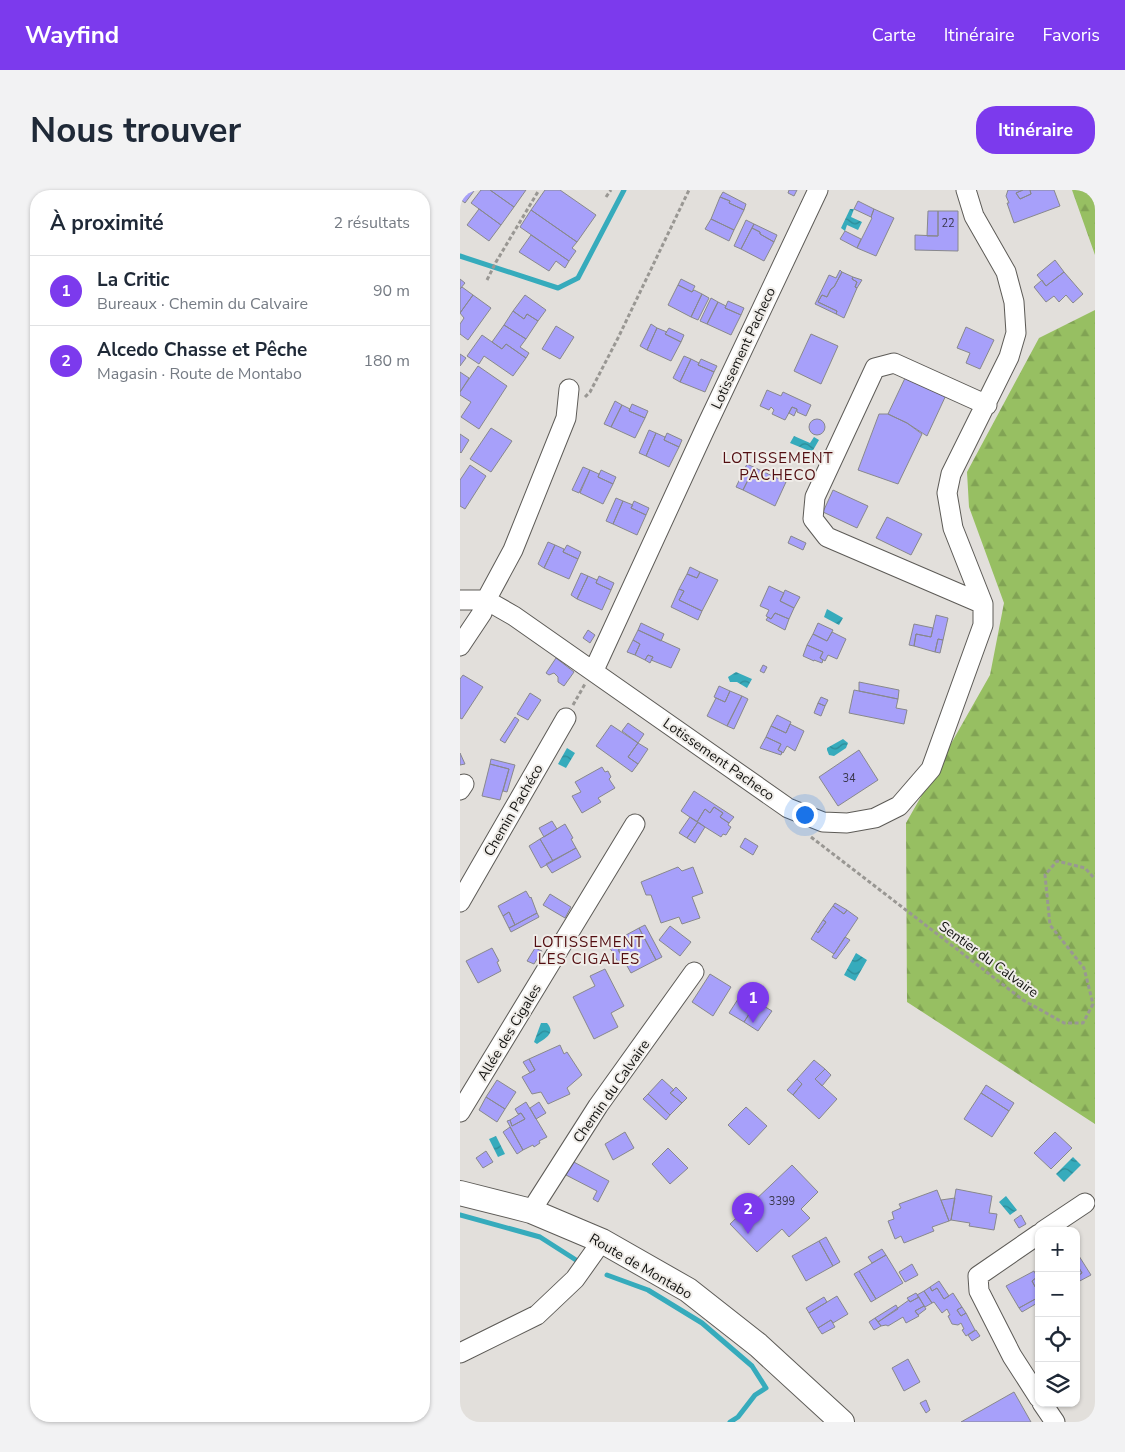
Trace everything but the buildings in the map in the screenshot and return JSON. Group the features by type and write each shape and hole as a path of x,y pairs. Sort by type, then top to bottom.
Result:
{"main road":[{"name":"Route de Montabo","path":"460,1193 531,1212 602,1241 688,1290 758,1345 842,1422"},
{"name":"Route de Montabo","path":"821,1402 833,1422"}],"street":[{"name":"Lotissement Pacheco","path":"594,670 818,190"},
{"name":"Lotissement Pacheco","path":"486,600 514,616 594,670 788,808 823,822 857,821 875,818 899,806 931,769 983,624 983,604 953,528 947,493 951,474 1009,357 1016,333 1014,302 1006,272 974,216 966,190"},
{"path":"983,604 827,537 813,520 815,497 875,368 894,362 987,404"},
{"path":"460,646 482,612 486,600 514,550 566,418 570,389"},
{"path":"460,600 486,600"},
{"name":"Chemin Pachéco","path":"460,902 566,718"},
{"name":"Allée des Cigales","path":"460,1112 635,824"},
{"name":"Chemin du Calvaire","path":"531,1212 598,1106 694,972"},
{"path":"1049,1227 1085,1203"},
{"path":"1035,1237 978,1276 979,1291 1012,1356 1035,1392"},
{"path":"460,1353 537,1315 575,1279 602,1241"},
{"path":"1045,1407 1054,1422"}],"path":[{"path":"487,280 539,190"},
{"path":"606,197 611,190"},
{"path":"566,418 590,392 689,190"},
{"path":"566,718 594,670"},
{"name":"Sentier du Calvaire","path":"806,833 1023,1000 1064,1023 1083,1023 1093,1004 1084,968 1050,925 1046,875 1057,861 1085,868 1095,879"}],"green space":[{"path":"1072,190 1095,190 1095,255"},
{"path":"1095,310 1095,1124 907,1002 906,823 990,675 1004,603 969,507 967,472 1039,338"}],"water":[{"path":"850,209 854,209 851,217 862,222 858,230 847,225 845,231 841,228"},
{"path":"794,436 810,443 814,437 819,440 812,452 790,443"},
{"path":"827,609 843,618 839,625 824,617"},
{"path":"736,672 752,679 747,688 737,682 730,682 728,677"},
{"path":"843,739 848,743 846,748 834,756 829,755 827,748"},
{"path":"567,748 575,753 566,768 558,764"},
{"path":"856,953 867,960 855,981 844,975"},
{"path":"541,1023 547,1023 550,1027 550,1032 549,1035 537,1044 534,1042"},
{"path":"496,1136 505,1154 498,1157 489,1139"},
{"path":"1073,1157 1081,1165 1064,1182 1056,1174"},
{"path":"1006,1196 1017,1210 1010,1215 999,1202"}],"waterway":[{"path":"460,256 558,288 578,278 624,190"},
{"path":"460,1215 540,1237 576,1260"},
{"path":"607,1275 648,1290 702,1323 752,1366 766,1388 755,1395 738,1417 730,1422"}],"place":[{"name":"La Critic","path":"753,1023"},
{"name":"Alcedo Chasse et Pêche","path":"748,1234"}],"district":[{"name":"LOTISSEMENT PACHECO","path":"778,466"},
{"name":"LOTISSEMENT LES CIGALES","path":"589,950"}]}
